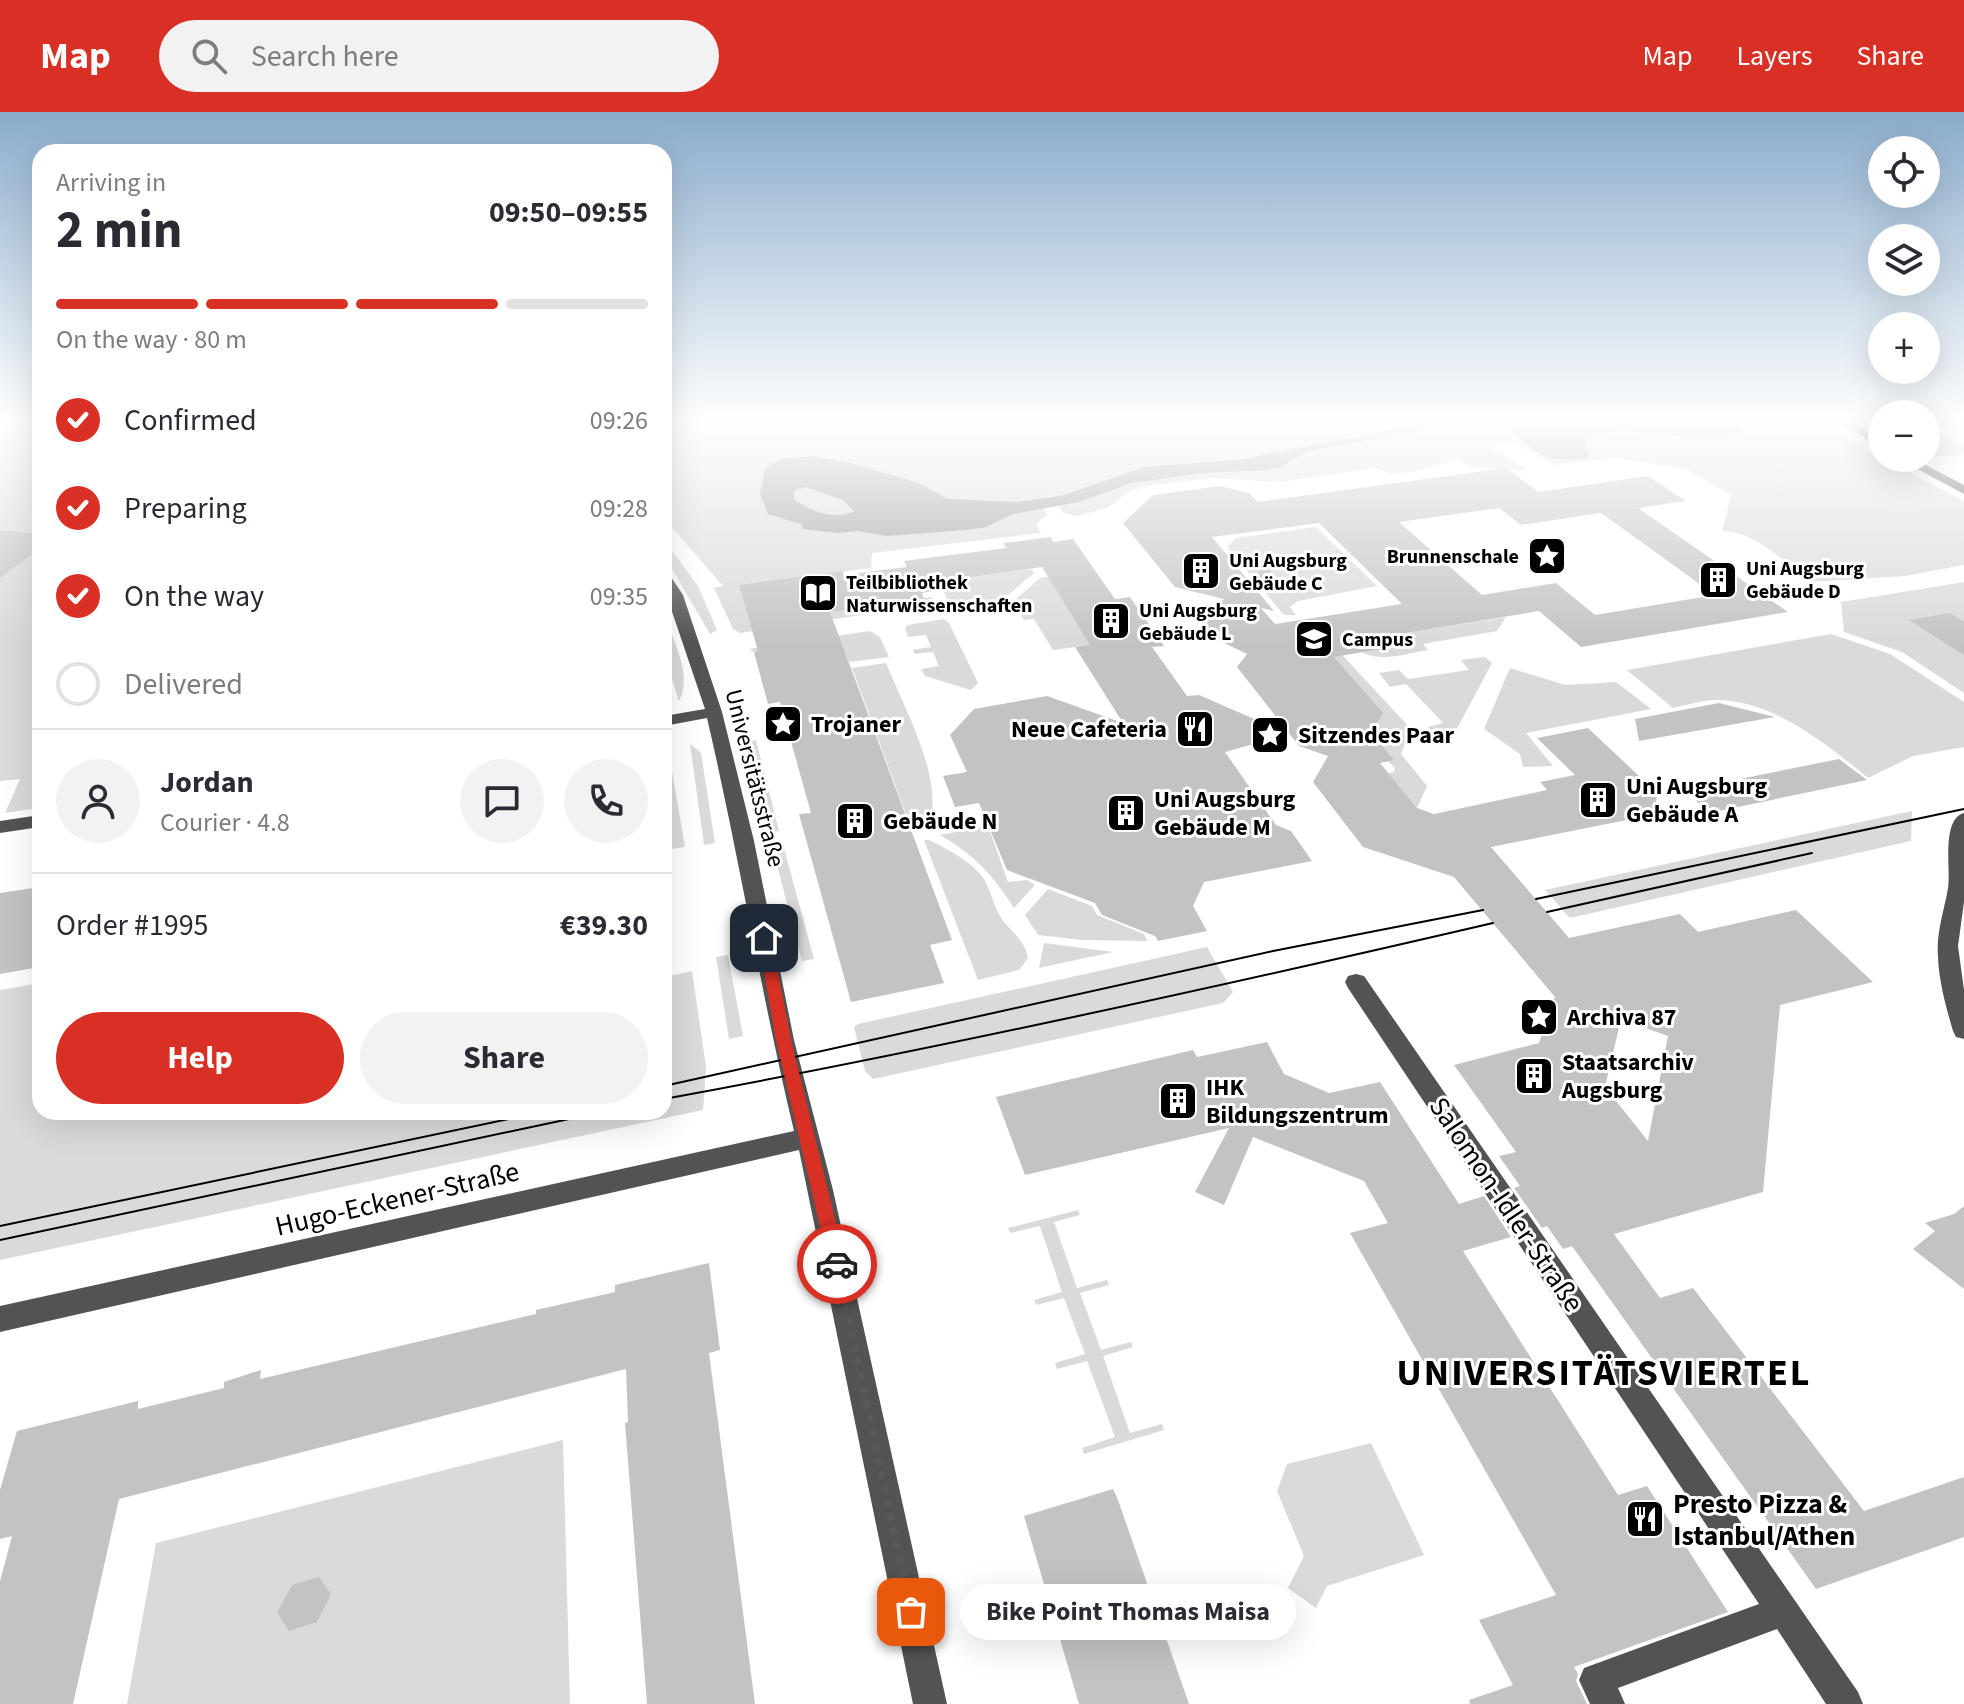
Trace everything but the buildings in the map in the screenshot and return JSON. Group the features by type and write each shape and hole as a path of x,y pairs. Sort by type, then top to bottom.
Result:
{"street":[{"name":"Universitätsstraße","path":"672,589 714,712 745,841 783,1040 808,1138"},
{"path":"672,720 714,712"},
{"path":"1964,819 1956,858 1961,883 1950,916 1949,978 1964,1031"},
{"path":"0,827 32,822"},
{"name":"Salomon-Idler-Straße","path":"1356,982 1846,1704"},
{"path":"808,1138 930,1704"},
{"name":"Hugo-Eckener-Straße","path":"0,1319 808,1138"},
{"path":"1608,1704 1596,1680 1783,1611"}],"shaded area":[{"path":"0,496 32,496 32,809 5,813 20,779 0,781"},
{"path":"672,496 1048,496 1039,498 1047,515 1036,524 1041,533 872,553 871,568 739,585 750,623 932,597 935,604 740,633 733,629 714,588 723,586 672,527"},
{"path":"761,496 794,496 807,507 832,515 854,511 843,500 832,496 943,496 1018,502 1056,496 1095,496 1013,514 986,527 887,536 858,531 838,533 803,529 801,524 768,514"},
{"path":"1055,496 1123,496 1107,508 1077,516 1063,513"},
{"path":"1731,496 1955,496 1964,501 1964,565 1905,576 1809,582 1780,557 1734,532 1722,531"},
{"path":"1316,527 1377,586 1298,601 1290,607 1296,615 1284,615 1227,547 1236,538"},
{"path":"672,552 698,586 717,630 710,634 672,569"},
{"path":"1031,569 1034,573 1005,597 971,609 966,600 949,603 939,582"},
{"path":"1053,576 1097,644 1053,650 1034,619 1024,620 1013,602 1040,578"},
{"path":"1964,582 1964,693 1902,652 1844,632 1841,602"},
{"path":"1506,617 1497,631 1423,644 1428,650 1396,656 1366,654 1348,642 1376,638 1386,649 1398,646 1388,636"},
{"path":"944,619 949,623 978,683 971,690 925,676 921,669 939,666 933,652 915,654 913,650 931,647 926,635 908,637 905,629 907,625"},
{"path":"870,631 880,637 889,657 849,662 840,639 754,652 749,649"},
{"path":"1831,634 1890,654 1964,702 1964,747 1913,756 1868,778 1817,738 1758,707 1716,700 1673,708 1627,670"},
{"path":"672,636 683,669 683,691 679,701 672,680"},
{"path":"1333,645 1411,729 1401,754 1427,786 1417,808 1388,773 1394,772 1395,768 1367,741 1382,713 1322,667"},
{"path":"1485,657 1492,663 1453,736 1433,732 1428,727 1443,723 1406,684 1390,687 1379,673 1399,670 1408,679 1469,670 1461,660"},
{"path":"886,663 920,743 931,786 929,824 911,828 852,668"},
{"path":"1510,668 1565,685 1616,682 1651,709 1526,733 1553,766 1523,767 1520,754 1484,729"},
{"path":"756,740 779,831 769,833 747,742"},
{"path":"690,744 701,753 715,843 704,845"},
{"path":"672,771 685,847 672,849"},
{"path":"1912,811 1911,841 1570,918 1545,890"},
{"path":"988,826 1008,882 1027,880 1035,885 1014,908 982,866 940,835"},
{"path":"924,840 952,852 980,874 1000,916 1026,951 1028,958 1019,970 978,980"},
{"path":"782,841 814,959 802,961 771,842"},
{"path":"1048,889 1092,906 1097,915 1144,934 1147,941 1082,940 1038,935 1025,915"},
{"path":"1044,943 1113,952 1039,968"},
{"path":"1207,947 1233,992 1223,1003 873,1079 865,1071 854,1027 858,1024"},
{"path":"728,955 743,1036 729,1039 716,957"},
{"path":"692,971 706,1067 703,1110 672,1117 672,975"},
{"path":"32,984 32,1120 656,1120 0,1260 0,990"},
{"path":"1078,1210 1080,1215 1054,1222 1077,1288 1107,1280 1109,1285 1080,1293 1101,1350 1131,1342 1133,1347 1103,1356 1130,1433 1162,1424 1164,1430 1084,1454 1082,1448 1115,1437 1087,1361 1057,1369 1055,1363 1085,1354 1064,1298 1036,1305 1034,1300 1062,1292 1040,1226 1010,1233 1008,1228"},
{"path":"563,1440 570,1704 127,1704 156,1543"},
{"path":"1371,1443 1424,1555 1327,1586 1316,1608 1288,1588 1304,1556 1277,1491 1287,1464"}],"tram line":[{"path":"1536,899 1964,809"},
{"path":"1547,912 1812,853"},
{"path":"672,1084 1273,951 1483,910"},
{"path":"672,1097 1080,1016 1493,923"},
{"path":"0,1226 504,1120"},
{"path":"0,1240 564,1120"}],"way so far":[{"path":"837,1264 911,1612"}],"place":[{"name":"Brunnenschale","path":"1547,556"},
{"name":"Uni Augsburg Gebäude C","path":"1201,571"},
{"name":"Uni Augsburg Gebäude D","path":"1718,580"},
{"name":"Teilbibliothek Naturwissenschaften","path":"818,593"},
{"name":"Uni Augsburg Gebäude L","path":"1111,621"},
{"name":"Campus","path":"1314,639"},
{"name":"Trojaner","path":"783,724"},
{"name":"Neue Cafeteria","path":"1195,729"},
{"name":"Sitzendes Paar","path":"1270,735"},
{"name":"Uni Augsburg Gebäude A","path":"1598,800"},
{"name":"Uni Augsburg Gebäude M","path":"1126,813"},
{"name":"Gebäude N","path":"855,821"},
{"name":"Archiva 87","path":"1539,1017"},
{"name":"Staatsarchiv Augsburg","path":"1534,1076"},
{"name":"IHK Bildungszentrum","path":"1178,1101"},
{"name":"Presto Pizza & Istanbul/Athen","path":"1645,1519"},
{"name":"Bike Point Thomas Maisa","path":"911,1612"}],"district":[{"name":"UNIVERSITÄTSVIERTEL","path":"1604,1372"}],"route":[{"path":"764,938 783,1040 837,1264"}]}
